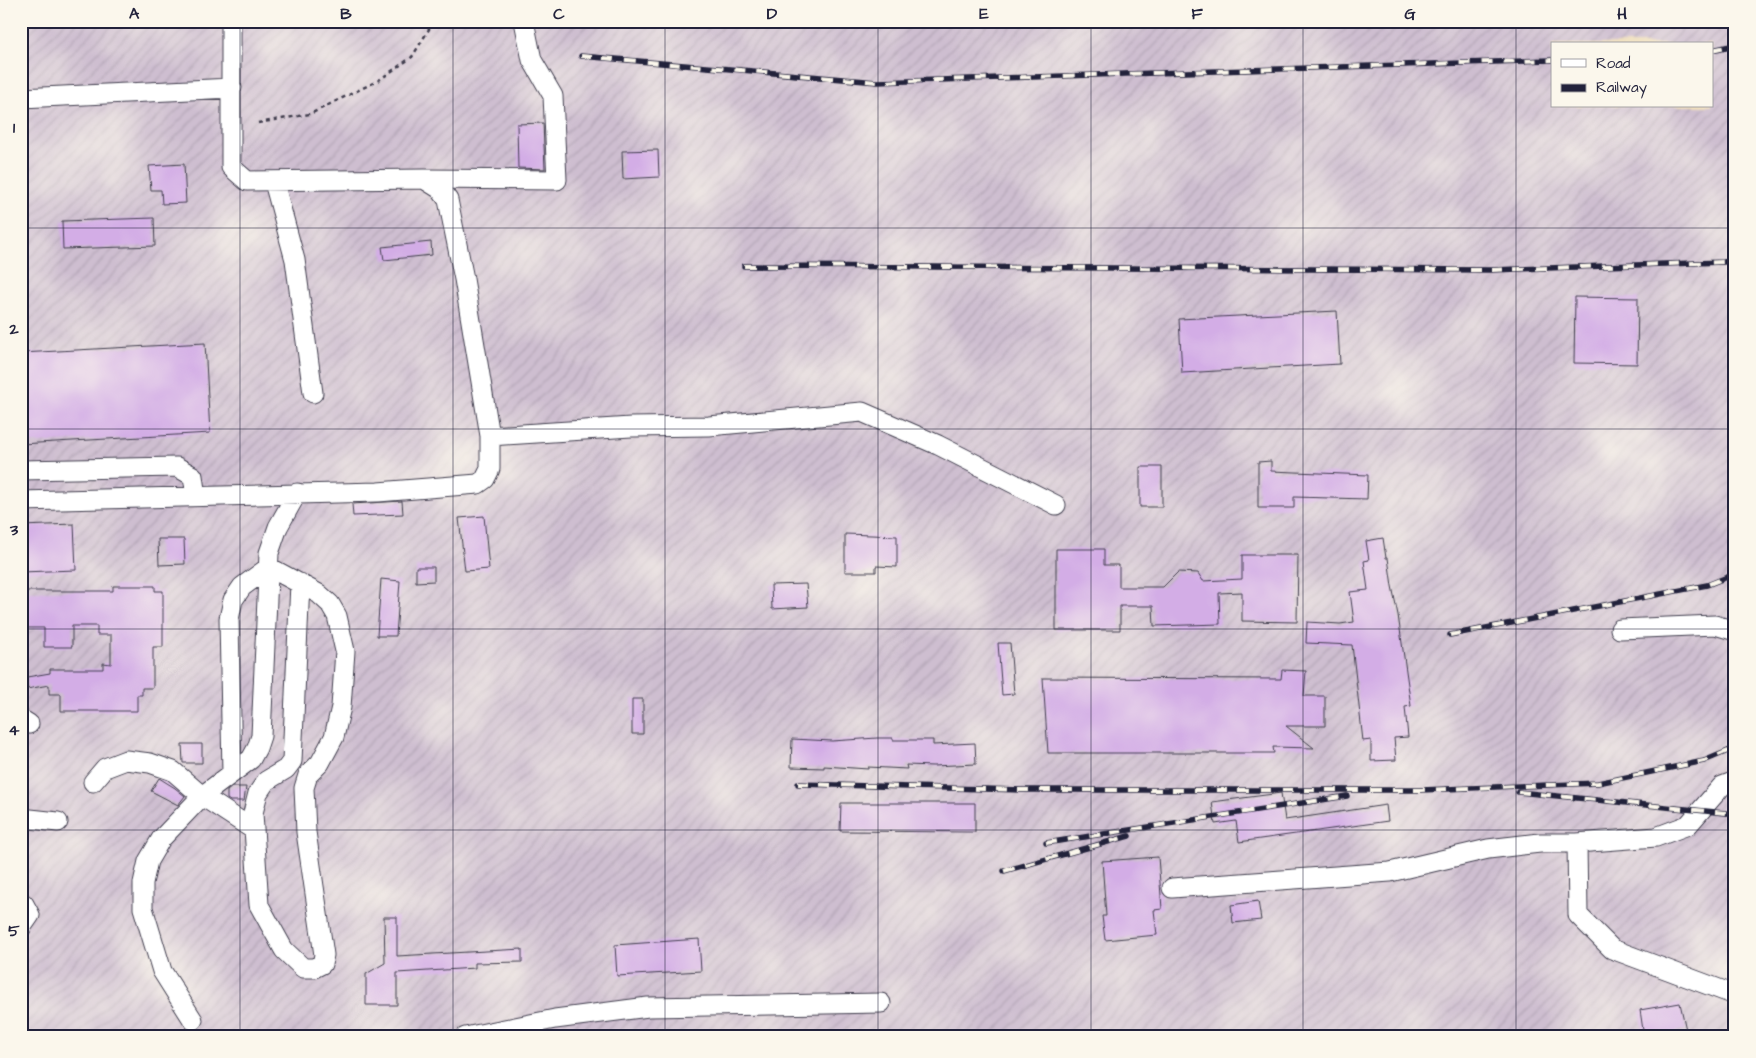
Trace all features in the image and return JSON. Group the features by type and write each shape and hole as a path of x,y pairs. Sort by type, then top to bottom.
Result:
{"street":[{"path":"231,21 231,167 247,181 557,180 553,96 532,60 524,21"},
{"path":"21,98 232,88"},
{"path":"21,501 378,492 478,484 485,479 490,469 490,436 464,279 448,200 440,189 424,179"},
{"path":"274,182 295,260 313,393"},
{"path":"490,436 631,427 709,426 862,412 938,445 1056,505"},
{"path":"21,470 177,467 193,476 196,497"},
{"path":"193,1020 162,971 143,908 143,883 148,861 162,839 202,796 251,758 257,748 261,736 269,553 274,537 297,493"},
{"path":"268,567 300,583 319,594 330,604 337,616 345,651 341,707 334,737 320,764 308,775 304,788 306,832 324,956 322,964 314,968 303,968 284,950 259,905 253,813 258,793 266,781 286,769 292,761 300,583"},
{"path":"232,773 229,619 233,600 242,587 268,567"},
{"path":"1620,629 1715,625 1735,631"},
{"path":"257,748 275,776"},
{"path":"93,782 105,768 126,760 150,763 173,771 202,796 254,830"},
{"path":"1172,888 1390,872 1488,849 1656,837 1688,825 1722,786 1735,781"},
{"path":"21,818 58,822"},
{"path":"1577,843 1578,915 1612,949 1735,995"},
{"path":"21,902 30,915 21,928"},
{"path":"465,1037 555,1019 648,1007 881,1003"}],"path":[{"path":"258,123 310,114 379,80 412,57 434,21"}],"shaded area":[{"path":"21,21 1735,21 1735,1037 21,1037"}],"building":[{"path":"543,123 545,169 518,168 517,124"},
{"path":"658,150 659,177 623,179 622,151"},
{"path":"184,164 186,203 162,204 161,190 151,190 149,166"},
{"path":"154,218 155,246 63,249 62,221"},
{"path":"431,242 432,255 384,260 382,247"},
{"path":"1575,297 1638,298 1637,364 1574,363"},
{"path":"1337,311 1340,364 1182,373 1179,319"},
{"path":"205,343 210,433 21,444 21,353"},
{"path":"1271,461 1271,471 1368,475 1367,499 1294,497 1294,508 1258,508 1258,462"},
{"path":"1140,467 1162,467 1162,507 1140,507"},
{"path":"402,501 403,514 353,516 352,504"},
{"path":"484,516 489,569 465,571 459,518"},
{"path":"74,524 76,570 21,572 21,526"},
{"path":"845,534 897,536 897,567 876,566 876,572 845,572"},
{"path":"1383,538 1398,615 1411,706 1405,707 1408,737 1394,738 1396,760 1371,761 1371,740 1363,741 1352,645 1306,643 1307,622 1340,624 1354,622 1350,592 1368,590 1364,561 1369,560 1366,541"},
{"path":"158,539 184,539 185,564 159,565"},
{"path":"1056,549 1104,549 1104,565 1119,565 1119,587 1163,587 1178,572 1198,573 1203,581 1242,579 1242,555 1298,555 1297,622 1242,621 1242,592 1219,593 1220,624 1154,626 1153,606 1120,606 1120,630 1056,630"},
{"path":"416,567 434,567 434,581 416,582"},
{"path":"381,579 400,581 396,636 377,636"},
{"path":"806,584 808,607 772,609 771,585"},
{"path":"113,586 155,586 155,591 163,591 163,647 153,647 153,688 142,688 142,695 137,695 137,711 61,711 61,694 49,694 49,685 27,689 27,677 50,673 50,669 103,669 103,663 111,664 111,635 97,635 97,626 72,626 72,647 44,647 44,628 23,628 23,591 113,591"},
{"path":"998,643 1010,643 1014,694 1002,695"},
{"path":"1282,670 1306,671 1304,696 1325,696 1325,726 1286,726 1314,748 1273,747 1274,753 1048,753 1043,678 1281,679"},
{"path":"632,699 643,699 643,734 632,734"},
{"path":"877,738 933,740 933,745 975,743 976,764 906,765 907,769 824,766 824,768 791,767 792,739 832,741"},
{"path":"182,744 202,744 202,763 183,763"},
{"path":"159,778 185,796 178,805 151,791"},
{"path":"232,787 246,787 244,801 230,801 227,799 227,791"},
{"path":"1281,793 1285,820 1386,805 1388,821 1239,842 1236,821 1215,824 1212,802"},
{"path":"841,803 975,803 975,832 840,831"},
{"path":"1158,857 1162,909 1154,910 1157,935 1105,940 1102,916 1106,916 1102,861"},
{"path":"1258,901 1261,920 1233,923 1231,905"},
{"path":"384,917 397,917 397,956 522,949 522,962 475,963 475,968 397,973 397,1005 366,1005 366,974 385,963"},
{"path":"699,939 701,971 617,976 615,945"},
{"path":"1680,1003 1686,1030 1644,1037 1640,1010"}],"railway":[{"path":"888,22 904,21"},
{"path":"1714,50 1735,45"},
{"path":"581,56 877,82 1551,60"},
{"path":"744,266 1492,270 1724,262 1735,259"},
{"path":"1450,635 1707,585 1735,574"},
{"path":"798,784 1022,790 1421,790 1598,783 1704,761 1735,748"},
{"path":"1518,792 1735,814"},
{"path":"1046,843 1347,796"},
{"path":"1004,871 1129,836"}]}
